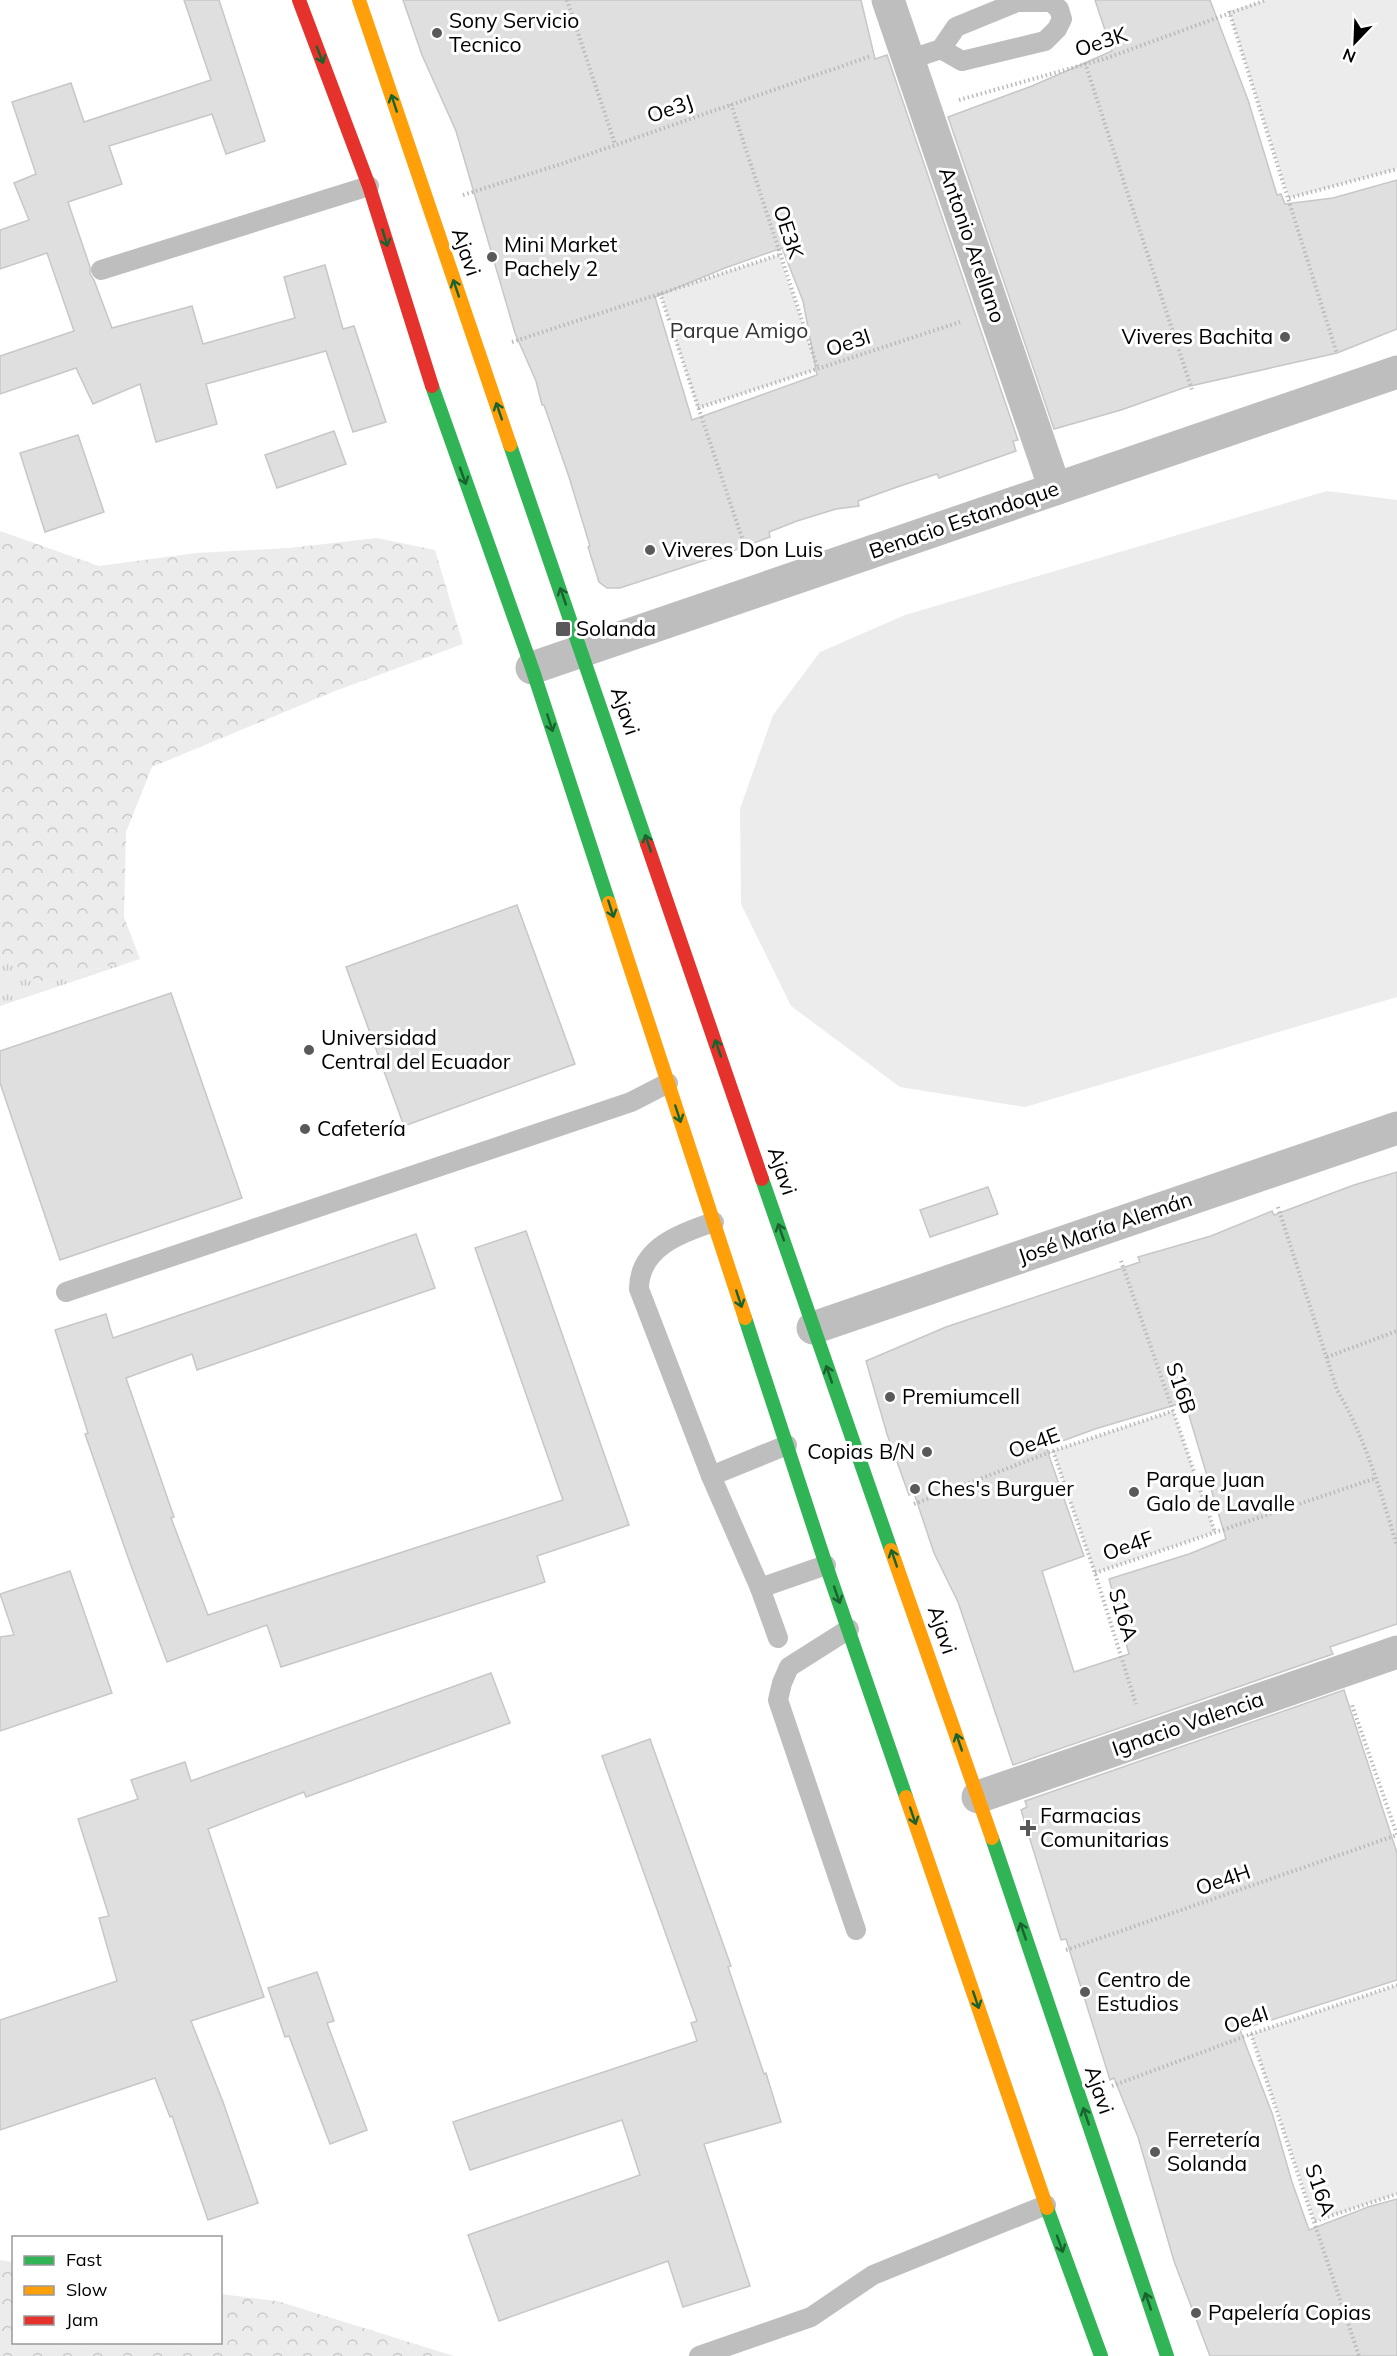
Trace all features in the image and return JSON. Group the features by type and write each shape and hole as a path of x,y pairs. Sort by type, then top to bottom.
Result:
{"street":[{"path":"299,0 369,186 423,362 532,668 826,1565 1046,2205 1101,2356"},
{"name":"Ajavi","path":"359,0 813,1328 978,1797 1167,2356"},
{"name":"Antonio Arellano","path":"888,0 1055,489"},
{"name":"Benacio Estandoque","path":"532,668 1397,372"},
{"name":"José María Alemán","path":"813,1328 1397,1128"},
{"name":"Ignacio Valencia","path":"978,1797 1397,1652"}],"lane":[{"path":"909,60 941,49 956,27 1017,3 1051,2 1059,9 1062,19 1057,29 1045,41 962,61 941,49"},
{"path":"101,270 369,186"},
{"path":"66,1292 631,1102 668,1083"},
{"path":"714,1222 680,1233 656,1249 639,1276 639,1289 711,1476 760,1588 778,1638"},
{"path":"711,1476 787,1445"},
{"path":"760,1588 826,1565"},
{"path":"849,1629 789,1667 778,1700 856,1930"},
{"path":"699,2356 811,2317 873,2275 1046,2205"}],"path":[{"path":"567,0 615,144"},
{"name":"Oe3K","path":"954,102 1107,58 1229,11 1266,0"},
{"path":"1229,11 1339,362"},
{"name":"Oe3J","path":"463,195 561,164 875,55"},
{"path":"1085,63 1192,390"},
{"name":"OE3K","path":"731,104 818,369"},
{"path":"1289,198 1397,169"},
{"path":"512,342 779,255"},
{"path":"660,293 745,547"},
{"name":"Oe3l","path":"698,408 962,322"},
{"path":"1276,1201 1337,1390 1346,1405 1376,1478 1397,1546"},
{"name":"S16B","path":"1118,1254 1215,1532"},
{"path":"1327,1357 1397,1331"},
{"name":"Oe4E","path":"907,1507 1053,1451 1173,1411"},
{"name":"S16A","path":"1053,1451 1095,1573 1137,1708"},
{"name":"Oe4F","path":"1095,1573 1376,1478"},
{"path":"1349,1695 1397,1835"},
{"name":"Oe4H","path":"1058,1953 1397,1835"},
{"name":"Oe4I","path":"1107,2087 1251,2034 1397,1985"},
{"name":"S16A","path":"1251,2034 1359,2356"},
{"path":"1315,2222 1397,2194"}],"green space":[{"path":"1266,0 1397,0 1397,169 1289,198 1229,11"},
{"name":"Parque Amigo","path":"779,255 818,369 698,408 660,293"},
{"path":"1327,491 1397,500 1397,997 1025,1107 900,1087 791,1006 741,904 740,809 773,715 820,652 905,615"},
{"path":"0,531 99,566 196,553 289,548 377,538 435,550 463,644 335,691 152,767 126,832 124,917 140,959 38,982 0,954"},
{"path":"0,954 38,982 140,959 0,1006"},
{"name":"Parque Juan Galo de Lavalle","path":"1173,1411 1215,1532 1095,1573 1053,1451"},
{"path":"1397,1985 1397,2194 1315,2221 1251,2034"},
{"path":"0,2260 12,2262 12,2344 222,2344 222,2294 277,2301 454,2356 0,2356"}],"building":[{"path":"184,0 219,0 265,141 226,154 212,114 109,146 122,184 68,202 90,267 90,274 112,328 192,306 203,344 295,318 284,277 325,265 343,329 354,326 386,422 353,432 326,351 206,384 217,424 156,442 140,384 93,404 76,368 0,394 0,356 74,331 47,253 0,269 0,230 29,220 14,183 36,174 12,102 71,83 84,122 211,80"},
{"path":"403,0 861,0 875,59 887,55 1018,440 1013,441 1016,451 939,478 937,474 900,486 858,501 859,506 836,509 797,521 769,532 770,537 727,553 620,588 607,588 599,582 569,477 544,405 542,405 536,381 515,333 456,131 422,55","holes":["782,248 803,301 817,375 692,420 655,297 725,268"]},
{"path":"1095,0 1210,0 1248,100 1277,195 1281,194 1285,204 1333,198 1397,180 1397,329 1337,353 1186,387 1121,410 1054,429 948,117 1032,86 1112,51"},
{"path":"334,431 346,464 277,488 265,455"},
{"path":"78,435 104,512 45,532 20,453"},
{"path":"517,905 575,1064 404,1126 346,967"},
{"path":"171,993 242,1198 60,1260 0,1083 0,1051"},
{"path":"1397,1172 1397,1624 1330,1647 1333,1654 1013,1765 958,1602 934,1553 914,1493 909,1495 887,1434 866,1361 946,1327 1140,1262 1138,1257 1211,1236 1272,1211 1274,1215 1354,1185","holes":["1185,1402 1226,1539 1189,1554 1109,1579 1129,1654 1074,1672 1042,1571 1084,1556 1046,1447 1095,1429"]},
{"path":"988,1187 998,1214 930,1237 920,1210"},
{"path":"526,1231 629,1525 537,1556 545,1582 281,1667 267,1625 167,1662 85,1434 88,1433 55,1330 106,1314 113,1338 416,1234 435,1288 197,1370 192,1354 126,1378 174,1517 171,1518 208,1615 563,1500 475,1248"},
{"path":"70,1571 112,1693 0,1731 0,1637 14,1635 0,1594"},
{"path":"491,1673 510,1723 306,1797 304,1792 208,1829 264,1997 191,2021 223,2102 258,2203 208,2220 172,2116 170,2117 155,2078 0,2130 0,2020 117,1981 99,1918 109,1916 78,1819 138,1799 131,1780 185,1762 191,1781"},
{"path":"1344,1690 1397,1853 1397,1980 1240,2030 1272,2113 1309,2230 1368,2207 1397,2199 1397,2356 1210,2356 1174,2261 1138,2137 1114,2078 1110,2080 1066,1939 1061,1940 1021,1810 1027,1807 1025,1801"},
{"path":"650,1739 731,1966 728,1967 781,2122 704,2144 750,2286 683,2307 668,2261 499,2321 468,2235 640,2175 622,2120 470,2170 453,2122 697,2041 691,2023 697,2021 602,1756"},
{"path":"317,1972 334,2021 327,2023 367,2130 330,2144 289,2036 285,2037 268,1988"}],"traffic: fast":[{"path":"432,386 532,668 609,903"},
{"path":"510,445 647,844"},
{"path":"762,1179 891,1550"},
{"path":"745,1318 826,1565 906,1797"},
{"path":"992,1838 1167,2356"},
{"path":"1047,2208 1101,2356"}],"traffic: slow":[{"path":"359,0 510,445"},
{"path":"609,903 745,1318"},
{"path":"891,1550 992,1838"},
{"path":"906,1797 1047,2208"}],"traffic: jam":[{"path":"299,0 369,186 432,386"},
{"path":"647,844 762,1179"}],"place":[{"name":"Sony Servicio Tecnico","path":"437,33"},
{"name":"Mini Market Pachely 2","path":"492,257"},
{"name":"Viveres Bachita","path":"1285,337"},
{"name":"Viveres Don Luis","path":"650,550"},
{"name":"Solanda","path":"563,629"},
{"name":"Universidad Central del Ecuador","path":"309,1050"},
{"name":"Cafetería","path":"305,1129"},
{"name":"Premiumcell","path":"890,1397"},
{"name":"Copias B/N","path":"927,1452"},
{"name":"Ches's Burguer","path":"915,1489"},
{"name":"Parque Juan Galo de Lavalle","path":"1134,1492"},
{"name":"Farmacias Comunitarias","path":"1028,1828"},
{"name":"Centro de Estudios","path":"1085,1992"},
{"name":"Ferretería Solanda","path":"1155,2152"},
{"name":"Papelería Copias","path":"1196,2313"}]}
